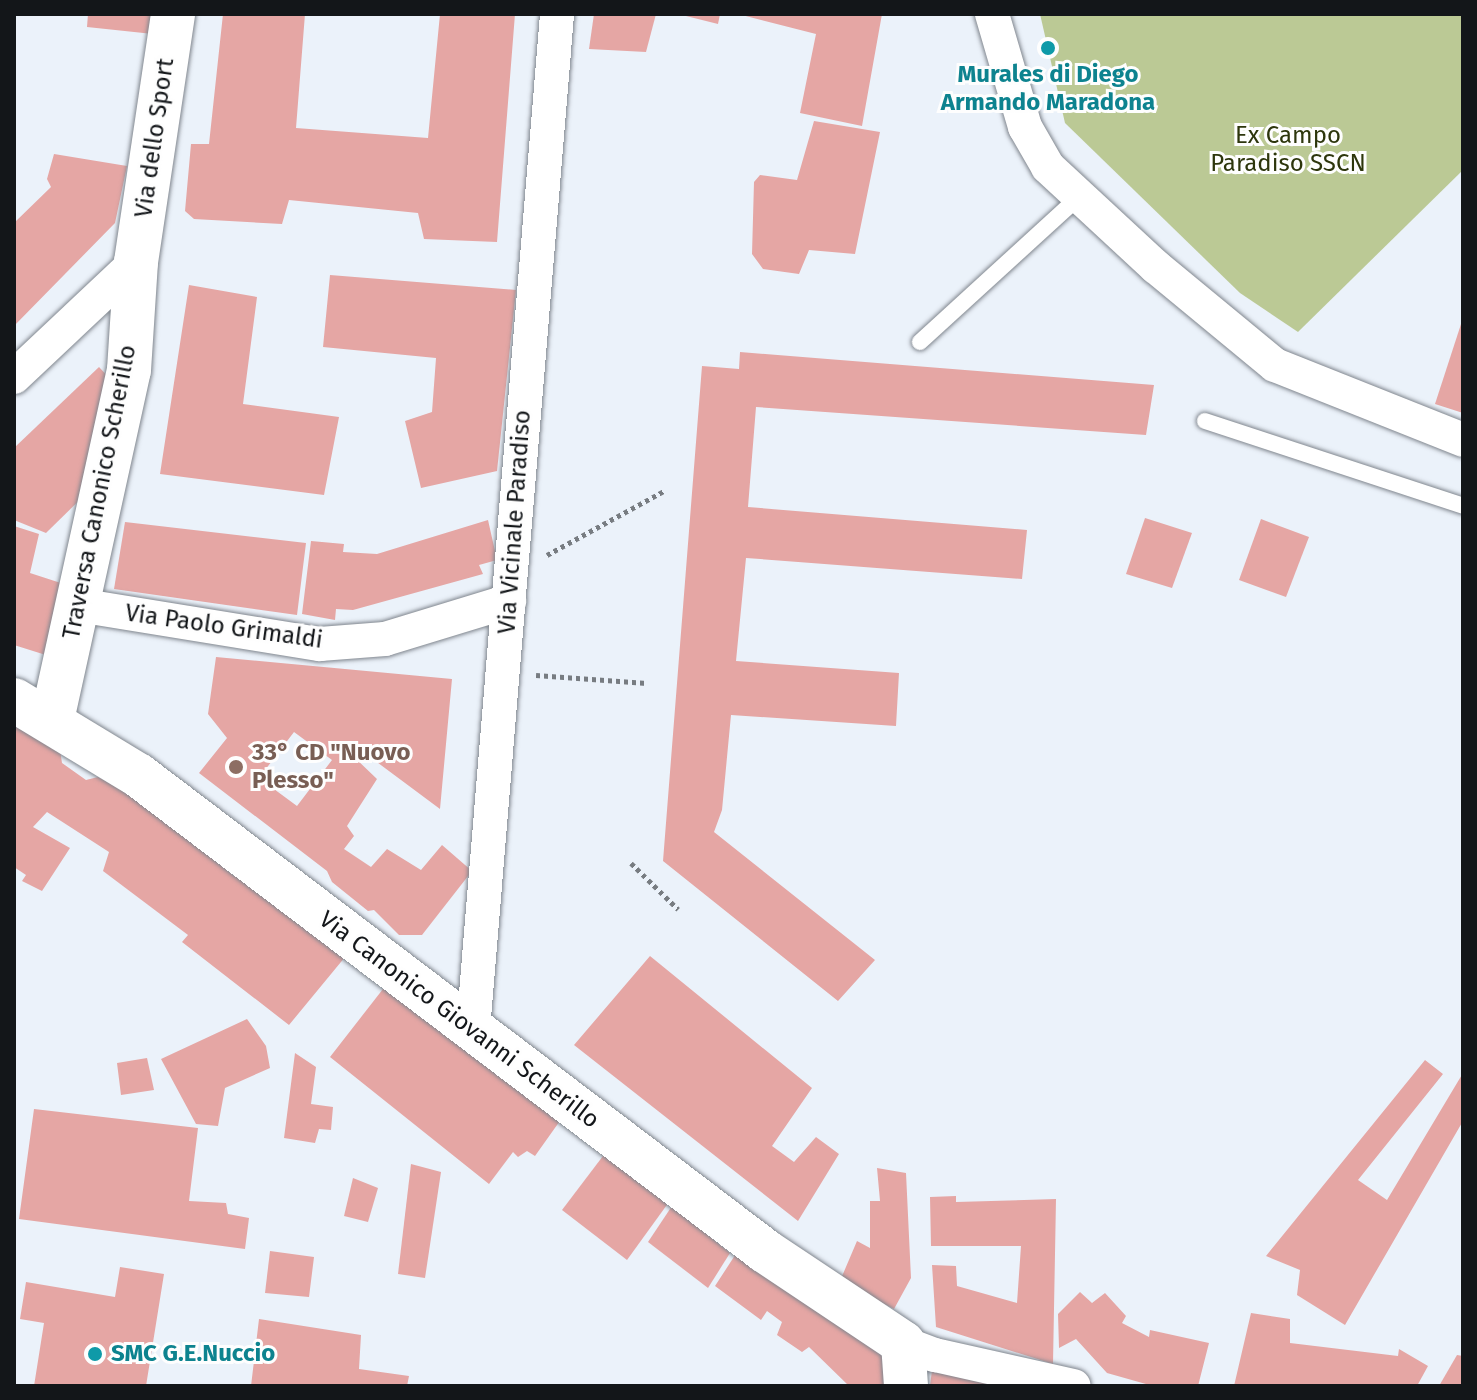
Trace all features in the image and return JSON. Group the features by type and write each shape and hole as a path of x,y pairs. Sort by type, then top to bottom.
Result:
{"street":[{"name":"Via dello Sport","path":"136,262 173,14"},
{"name":"Via Vicinale Paradiso","path":"473,1030 557,14"},
{"path":"992,14 1025,127 1048,167 1080,196 1275,365 1463,440"},
{"path":"14,377 136,262"},
{"name":"Traversa Canonico Scherillo","path":"52,720 129,370 136,262"},
{"name":"Via Paolo Grimaldi","path":"78,605 320,644 385,639 510,588"},
{"name":"Via Canonico Giovanni Scherillo","path":"14,700 52,720 138,775 765,1251 903,1343"},
{"path":"906,1386 903,1343 935,1355 1074,1386"}],"lane":[{"path":"920,342 1080,196"},
{"path":"1205,421 1463,506"}],"path":[{"path":"510,588 664,491"},
{"path":"504,672 647,683"},
{"path":"631,863 678,909"}],"green space":[{"name":"Ex Campo Paradiso SSCN","path":"1040,14 1463,14 1463,170 1298,332 1240,293 1065,123"}],"building":[{"path":"88,14 155,14 153,34 87,27"},
{"path":"223,14 305,14 296,128 428,138 440,14 515,14 497,242 424,239 418,213 289,200 282,224 194,219 185,211 191,144 209,144"},
{"path":"594,14 656,14 646,52 589,49"},
{"path":"678,14 720,14 718,24"},
{"path":"738,14 882,14 862,126 800,113 816,34"},
{"path":"814,121 880,132 855,254 809,250 799,274 763,269 752,254 754,182 760,175 797,180"},
{"path":"54,154 127,166 115,223 14,326 14,223 51,187 47,179"},
{"path":"330,275 516,290 497,471 421,488 405,421 432,412 436,358 323,347"},
{"path":"189,285 257,297 243,404 339,417 324,495 160,474"},
{"path":"1463,321 1463,413 1435,404"},
{"path":"740,352 1154,385 1146,435 756,407 748,507 1027,530 1022,579 746,558 736,661 899,673 896,726 731,715 722,810 714,832 875,960 838,1001 663,861 702,366 739,369"},
{"path":"99,367 114,383 98,482 46,533 14,520 14,448"},
{"path":"1145,518 1192,533 1172,588 1126,574"},
{"path":"1261,519 1309,537 1286,597 1239,580"},
{"path":"488,520 497,560 479,565 483,574 353,610 336,609 335,620 302,614 311,541 344,544 343,552 377,554"},
{"path":"125,522 306,543 297,615 114,589"},
{"path":"14,526 39,534 30,573 70,586 49,656 14,645"},
{"name":"33° CD \"Nuovo Plesso\"","path":"216,657 452,679 440,809 358,748 353,756 377,779 347,826 354,836 344,849 371,867 387,849 421,870 442,845 472,871 422,935 399,935 374,910 368,911 332,882 327,871 199,773 227,738 208,714","holes":["294,732 332,760 297,806 259,778"]},
{"path":"14,723 60,750 62,763 86,780 98,777 141,801 234,876 241,869 350,951 289,1025 182,942 188,935 103,871 109,852 47,812 33,827 70,848 42,891 22,881 26,875 14,867"},
{"path":"650,956 812,1088 772,1146 794,1162 816,1137 839,1154 798,1221 574,1045"},
{"path":"390,980 562,1118 535,1156 527,1151 518,1157 513,1152 489,1184 330,1057"},
{"path":"247,1019 266,1046 270,1068 225,1088 218,1126 196,1124 161,1059"},
{"path":"295,1053 316,1067 311,1104 333,1107 331,1130 319,1129 315,1143 284,1138"},
{"path":"147,1058 154,1090 121,1095 117,1063"},
{"path":"1425,1060 1443,1074 1358,1180 1387,1200 1463,1073 1463,1121 1345,1325 1297,1295 1300,1270 1266,1256"},
{"path":"34,1109 198,1128 189,1201 226,1203 228,1214 249,1218 245,1249 19,1219"},
{"path":"606,1152 669,1202 627,1260 562,1210"},
{"path":"411,1164 441,1172 425,1278 398,1274"},
{"path":"877,1168 906,1173 911,1278 894,1309 840,1281 857,1241 870,1248 870,1201 880,1201"},
{"path":"353,1178 378,1188 368,1222 344,1216"},
{"path":"956,1196 956,1202 1056,1199 1053,1364 936,1327 932,1265 956,1266 957,1286 1017,1303 1021,1246 931,1246 930,1197"},
{"path":"672,1206 730,1253 708,1288 648,1242"},
{"path":"743,1243 882,1350 895,1386 849,1386 809,1347 802,1352 777,1335 782,1322 767,1311 761,1320 715,1286"},
{"path":"270,1251 314,1257 309,1297 265,1293"},
{"name":"SMC G.E.Nuccio","path":"120,1267 164,1274 146,1386 34,1386 44,1323 20,1319 26,1282 115,1297"},
{"path":"1080,1292 1092,1303 1105,1293 1126,1316 1122,1323 1149,1337 1150,1330 1209,1343 1198,1386 1153,1386 1107,1373 1076,1339 1059,1348 1058,1314"},
{"path":"1251,1313 1290,1319 1290,1343 1398,1356 1399,1349 1428,1366 1417,1386 1234,1386"},
{"path":"259,1319 361,1335 359,1369 409,1376 407,1386 251,1386"},
{"path":"1457,1355 1463,1356 1463,1386 1439,1386"},
{"path":"932,1370 1028,1386 930,1386"}],"place":[{"name":"Murales di Diego Armando Maradona","path":"1048,48"},
{"name":"33° CD \"Nuovo Plesso\"","path":"236,767"},
{"name":"SMC G.E.Nuccio","path":"95,1354"}]}
